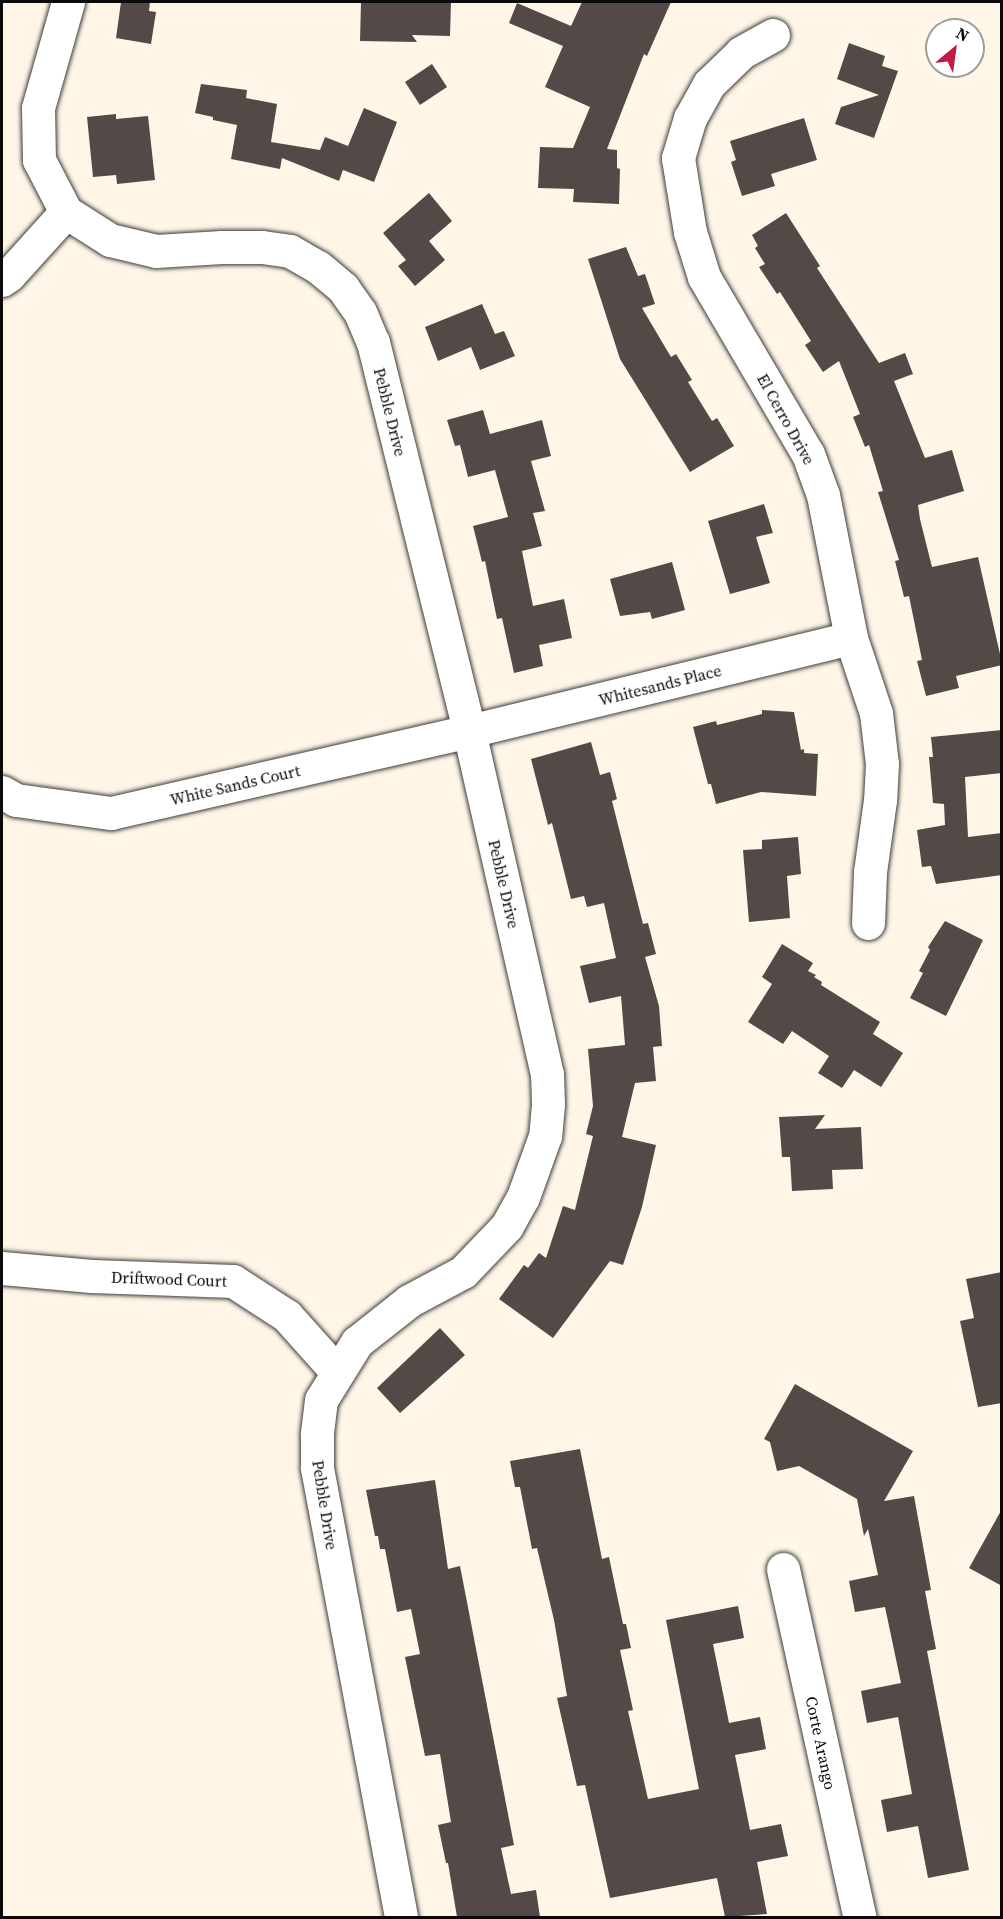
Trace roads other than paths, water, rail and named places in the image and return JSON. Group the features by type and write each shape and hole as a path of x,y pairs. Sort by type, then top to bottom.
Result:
{"street":[{"path":"2,280 66,212 39,160 38,108 68,2"},
{"name":"El Cerro Drive","path":"773,35 741,53 709,84 690,118 678,158 690,232 704,277 808,454 823,495 851,638 876,713 882,764 880,800 870,872 868,923"},
{"name":"Pebble Drive","path":"66,212 110,240 156,251 222,247 262,247 290,251 318,267 343,288 360,312 373,342 469,731 547,1074 548,1104 545,1136 523,1197 507,1226 463,1272 409,1301 357,1342 321,1400 317,1435 317,1468 401,1917"},
{"name":"Whitesands Place","path":"469,731 851,638"},
{"name":"White Sands Court","path":"2,792 16,800 111,813 469,731"},
{"name":"Driftwood Court","path":"2,1268 92,1276 233,1281 287,1316 337,1372"},
{"name":"Corte Arango","path":"783,1569 860,1917"}]}
